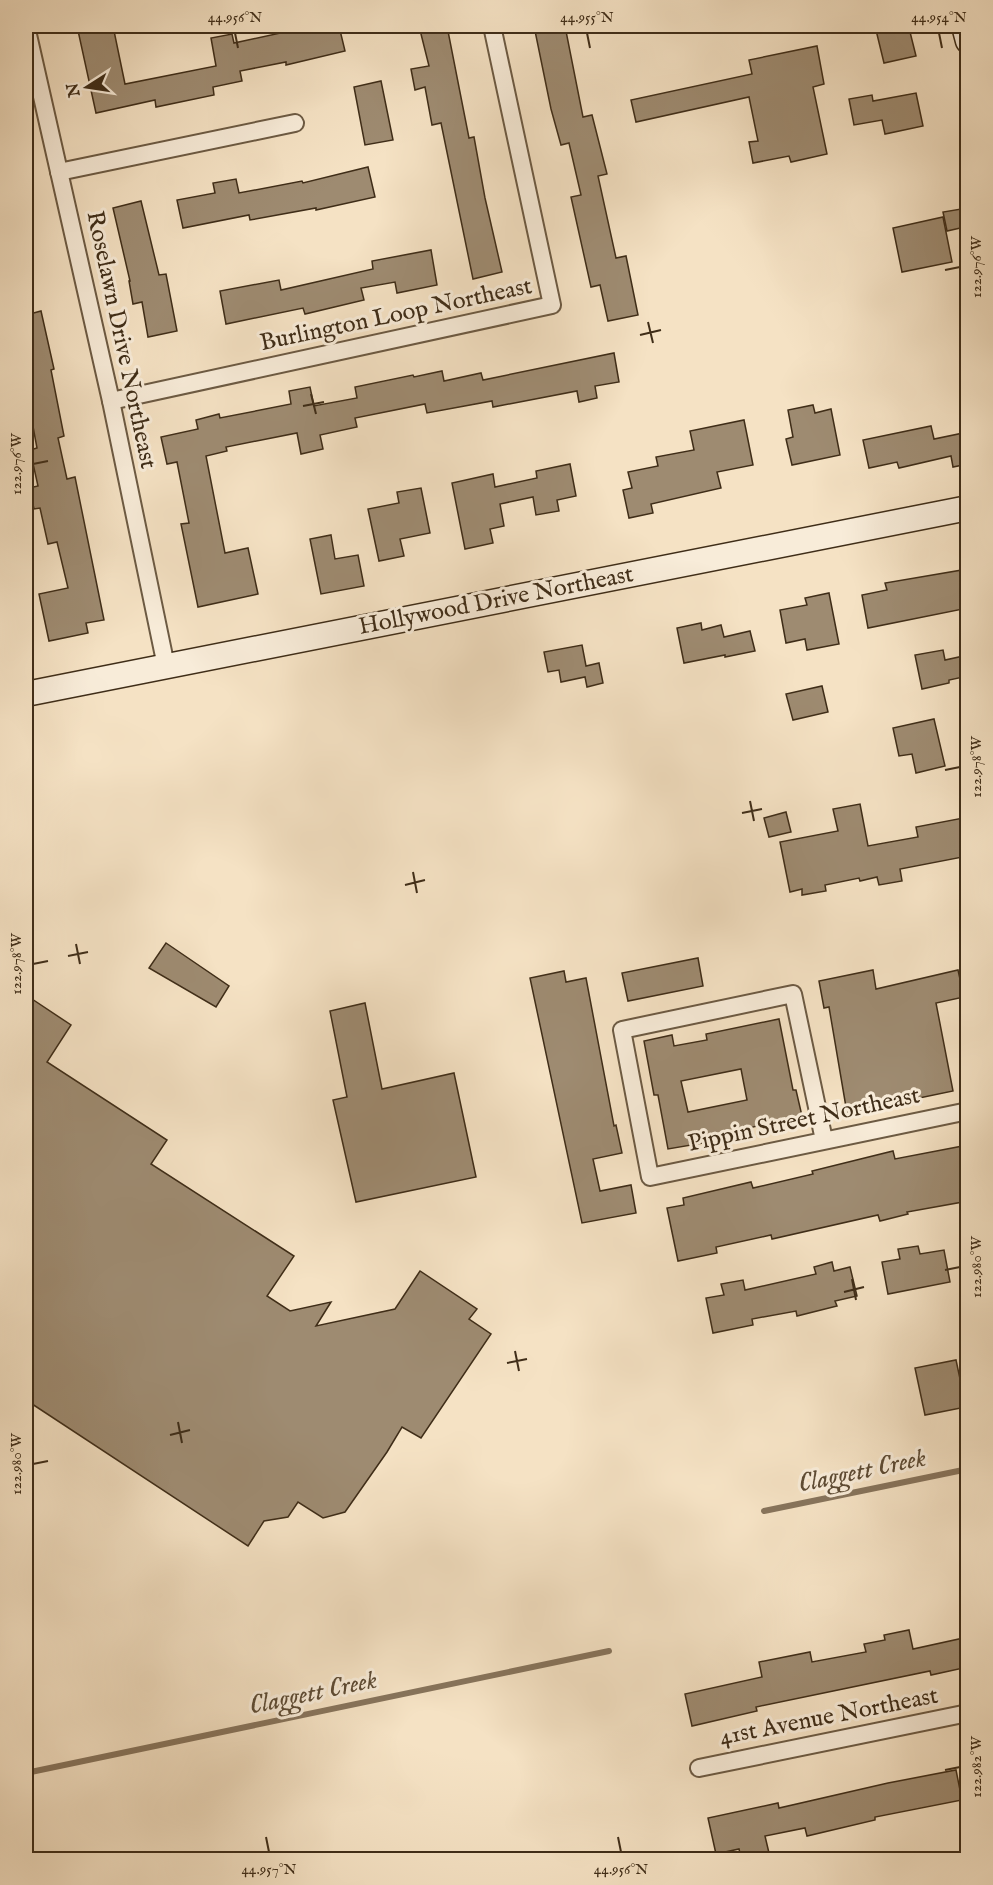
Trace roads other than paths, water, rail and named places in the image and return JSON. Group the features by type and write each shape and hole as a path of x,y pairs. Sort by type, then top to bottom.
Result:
{"street":[{"name":"Roselawn Drive Northeast","path":"26,26 111,401 166,666"},
{"name":"Burlington Loop Northeast","path":"111,401 552,305 492,26"},
{"path":"964,26 968,41"},
{"path":"59,171 295,123"},
{"name":"Hollywood Drive Northeast","path":"26,694 968,508"},
{"name":"Pippin Street Northeast","path":"824,1140 794,994 622,1030 650,1177 968,1111"},
{"name":"41st Avenue Northeast","path":"699,1768 968,1713"}],"waterway":[{"name":"Claggett Creek","path":"764,1511 968,1469"},
{"name":"Claggett Creek","path":"26,1773 609,1651"}]}
